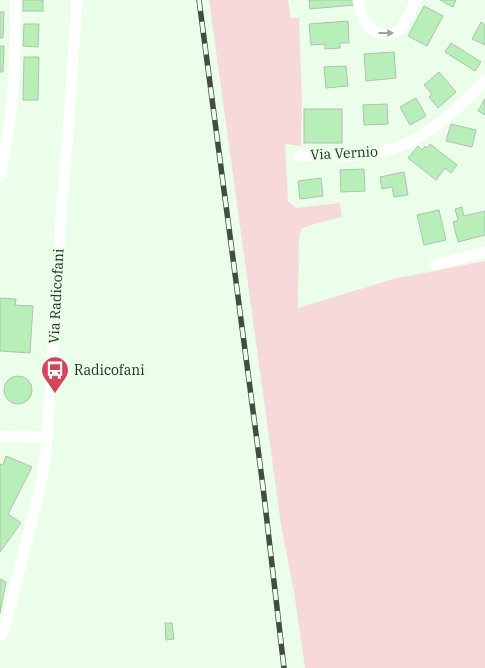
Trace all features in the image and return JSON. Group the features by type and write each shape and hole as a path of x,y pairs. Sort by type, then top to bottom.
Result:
{"street":[{"path":"0,177 9,135 14,89 15,0"},
{"name":"Via Radicofani","path":"0,637 5,627 3,621 41,485 48,437 62,201 77,0"},
{"path":"358,0 363,19 368,27 374,32 386,34 397,32 401,28 416,0"},
{"name":"Via Vernio","path":"299,156 370,154 403,146 428,132 485,80"},
{"path":"435,265 485,252"},
{"path":"0,436 48,437"}],"shaded area":[{"path":"209,0 288,0 291,18 299,18 302,101 301,146 285,144 288,201 296,208 340,203 342,217 301,229 299,238 298,308 393,279 485,261 485,668 305,668 294,592 281,525"}],"building":[{"path":"23,0 43,0 43,11 23,11"},
{"path":"309,0 354,0 354,5 310,9"},
{"path":"440,0 456,0 453,7"},
{"path":"424,6 443,16 427,46 408,36"},
{"path":"0,12 4,12 3,38 0,38"},
{"path":"348,21 349,43 340,43 340,48 325,49 325,44 311,45 309,24"},
{"path":"481,22 485,25 485,45 472,39"},
{"path":"24,24 39,24 38,47 23,46"},
{"path":"451,43 481,62 475,71 445,52"},
{"path":"0,46 4,46 3,72 0,72"},
{"path":"394,52 396,78 366,81 364,54"},
{"path":"24,57 39,57 38,100 23,100"},
{"path":"346,66 348,86 326,88 324,67"},
{"path":"439,72 456,92 438,108 429,97 432,94 424,85"},
{"path":"416,98 426,116 410,125 400,107"},
{"path":"485,99 485,115 478,111"},
{"path":"387,104 388,124 364,125 363,105"},
{"path":"304,109 342,109 342,143 304,143"},
{"path":"451,124 476,130 472,147 446,141"},
{"path":"430,144 457,165 451,173 445,168 436,180 408,158 418,146 422,150"},
{"path":"364,169 365,191 341,192 340,170"},
{"path":"404,172 408,195 394,197 392,187 382,189 380,177"},
{"path":"321,178 323,196 300,199 298,181"},
{"path":"462,207 464,216 485,211 485,235 458,242 453,222 458,220 455,209"},
{"path":"439,210 446,240 424,245 417,215"},
{"path":"0,298 16,299 15,305 33,306 30,353 0,351"},
{"path":"18,376 28,380 32,390 28,400 18,404 8,400 4,390 8,380"},
{"path":"6,456 32,467 8,514 21,523 0,552 0,464 3,465"},
{"path":"0,579 6,582 0,613"},
{"path":"165,623 172,623 174,639 166,640"}],"railway":[{"path":"199,0 263,487 284,668"}],"place":[{"name":"Radicofani","path":"55,394"}]}
